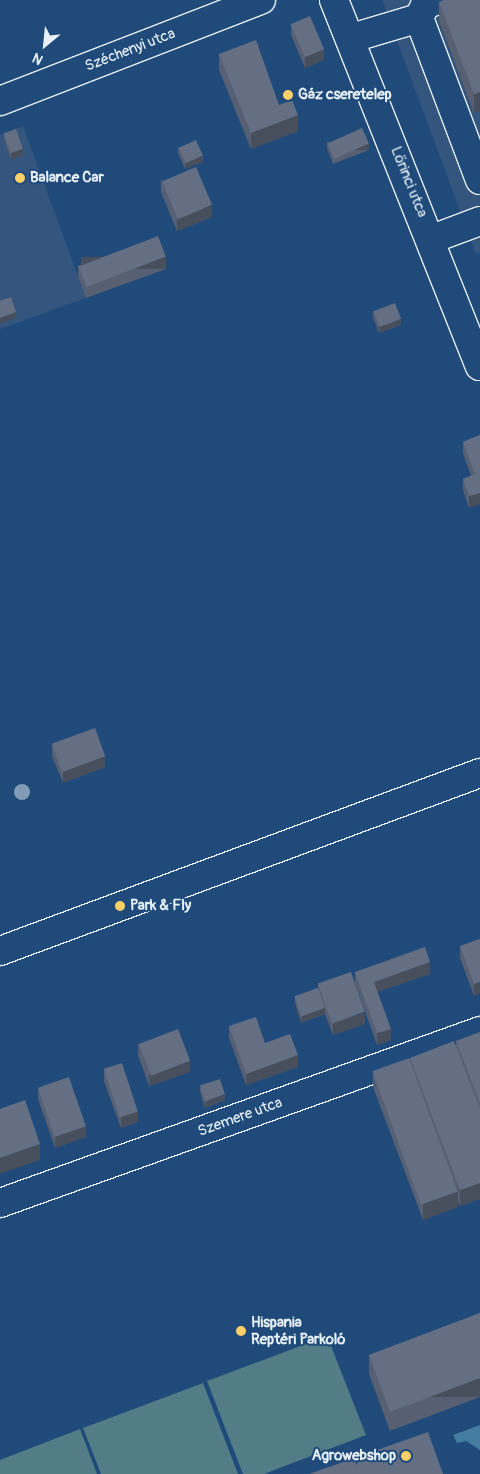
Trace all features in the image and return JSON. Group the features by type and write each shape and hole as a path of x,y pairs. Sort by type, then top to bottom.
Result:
{"street":[{"name":"Széchenyi utca","path":"0,101 261,0"},
{"name":"Lőrinci utca","path":"334,0 352,38 480,366"},
{"path":"352,38 428,9 480,180"},
{"path":"432,239 480,221"},
{"path":"0,951 480,773"},
{"name":"Szemere utca","path":"0,1203 480,1031"}],"shaded area":[{"path":"382,0 480,0 480,253 476,254"},
{"path":"23,126 86,298 0,329 0,135"},
{"path":"480,1425 480,1450 466,1441 457,1443 453,1435"}],"green space":[{"path":"327,1336 366,1435 264,1474 243,1474 207,1381"},
{"path":"203,1383 238,1474 101,1474 83,1428"},
{"path":"80,1429 97,1474 0,1474 0,1460"}],"building":[{"path":"444,0 480,0 480,92 474,94 439,2"},
{"path":"310,16 324,49 305,57 291,24"},
{"path":"256,40 279,105 292,100 298,115 251,133 219,54"},
{"path":"362,128 369,144 334,159 327,143"},
{"path":"16,129 23,149 11,153 4,133"},
{"path":"196,140 203,156 186,163 179,148"},
{"path":"196,167 212,205 178,219 162,181"},
{"path":"158,236 166,257 87,287 79,266"},
{"path":"11,297 16,312 0,318 0,301"},
{"path":"395,303 401,319 380,327 374,311"},
{"path":"480,435 480,493 469,496 463,479 475,474 463,442"},
{"path":"95,728 105,756 62,772 52,744"},
{"path":"480,939 480,982 474,984 460,946"},
{"path":"425,947 430,962 374,982 391,1029 377,1033 355,972"},
{"path":"351,972 365,1012 332,1023 318,983"},
{"path":"318,988 325,1008 301,1016 294,996"},
{"path":"256,1017 265,1043 290,1034 298,1055 246,1074 229,1026"},
{"path":"178,1029 190,1061 151,1076 139,1044"},
{"path":"480,1032 480,1103 456,1041"},
{"path":"454,1041 480,1109 480,1183 460,1190 410,1058"},
{"path":"409,1058 458,1191 421,1205 372,1071"},
{"path":"122,1063 138,1112 120,1117 104,1069"},
{"path":"69,1077 86,1126 55,1137 38,1088"},
{"path":"220,1079 225,1094 205,1101 200,1085"},
{"path":"25,1100 40,1144 0,1158 0,1109"},
{"path":"480,1313 480,1378 390,1412 369,1355"},
{"name":"Agrowebshop","path":"428,1432 443,1474 309,1474"}],"place":[{"name":"Gáz cseretelep","path":"288,95"},
{"name":"Balance Car","path":"20,178"},
{"name":"Park & Fly","path":"120,906"},
{"name":"Hispania Reptéri Parkoló","path":"241,1331"},
{"name":"Agrowebshop","path":"406,1456"}]}
